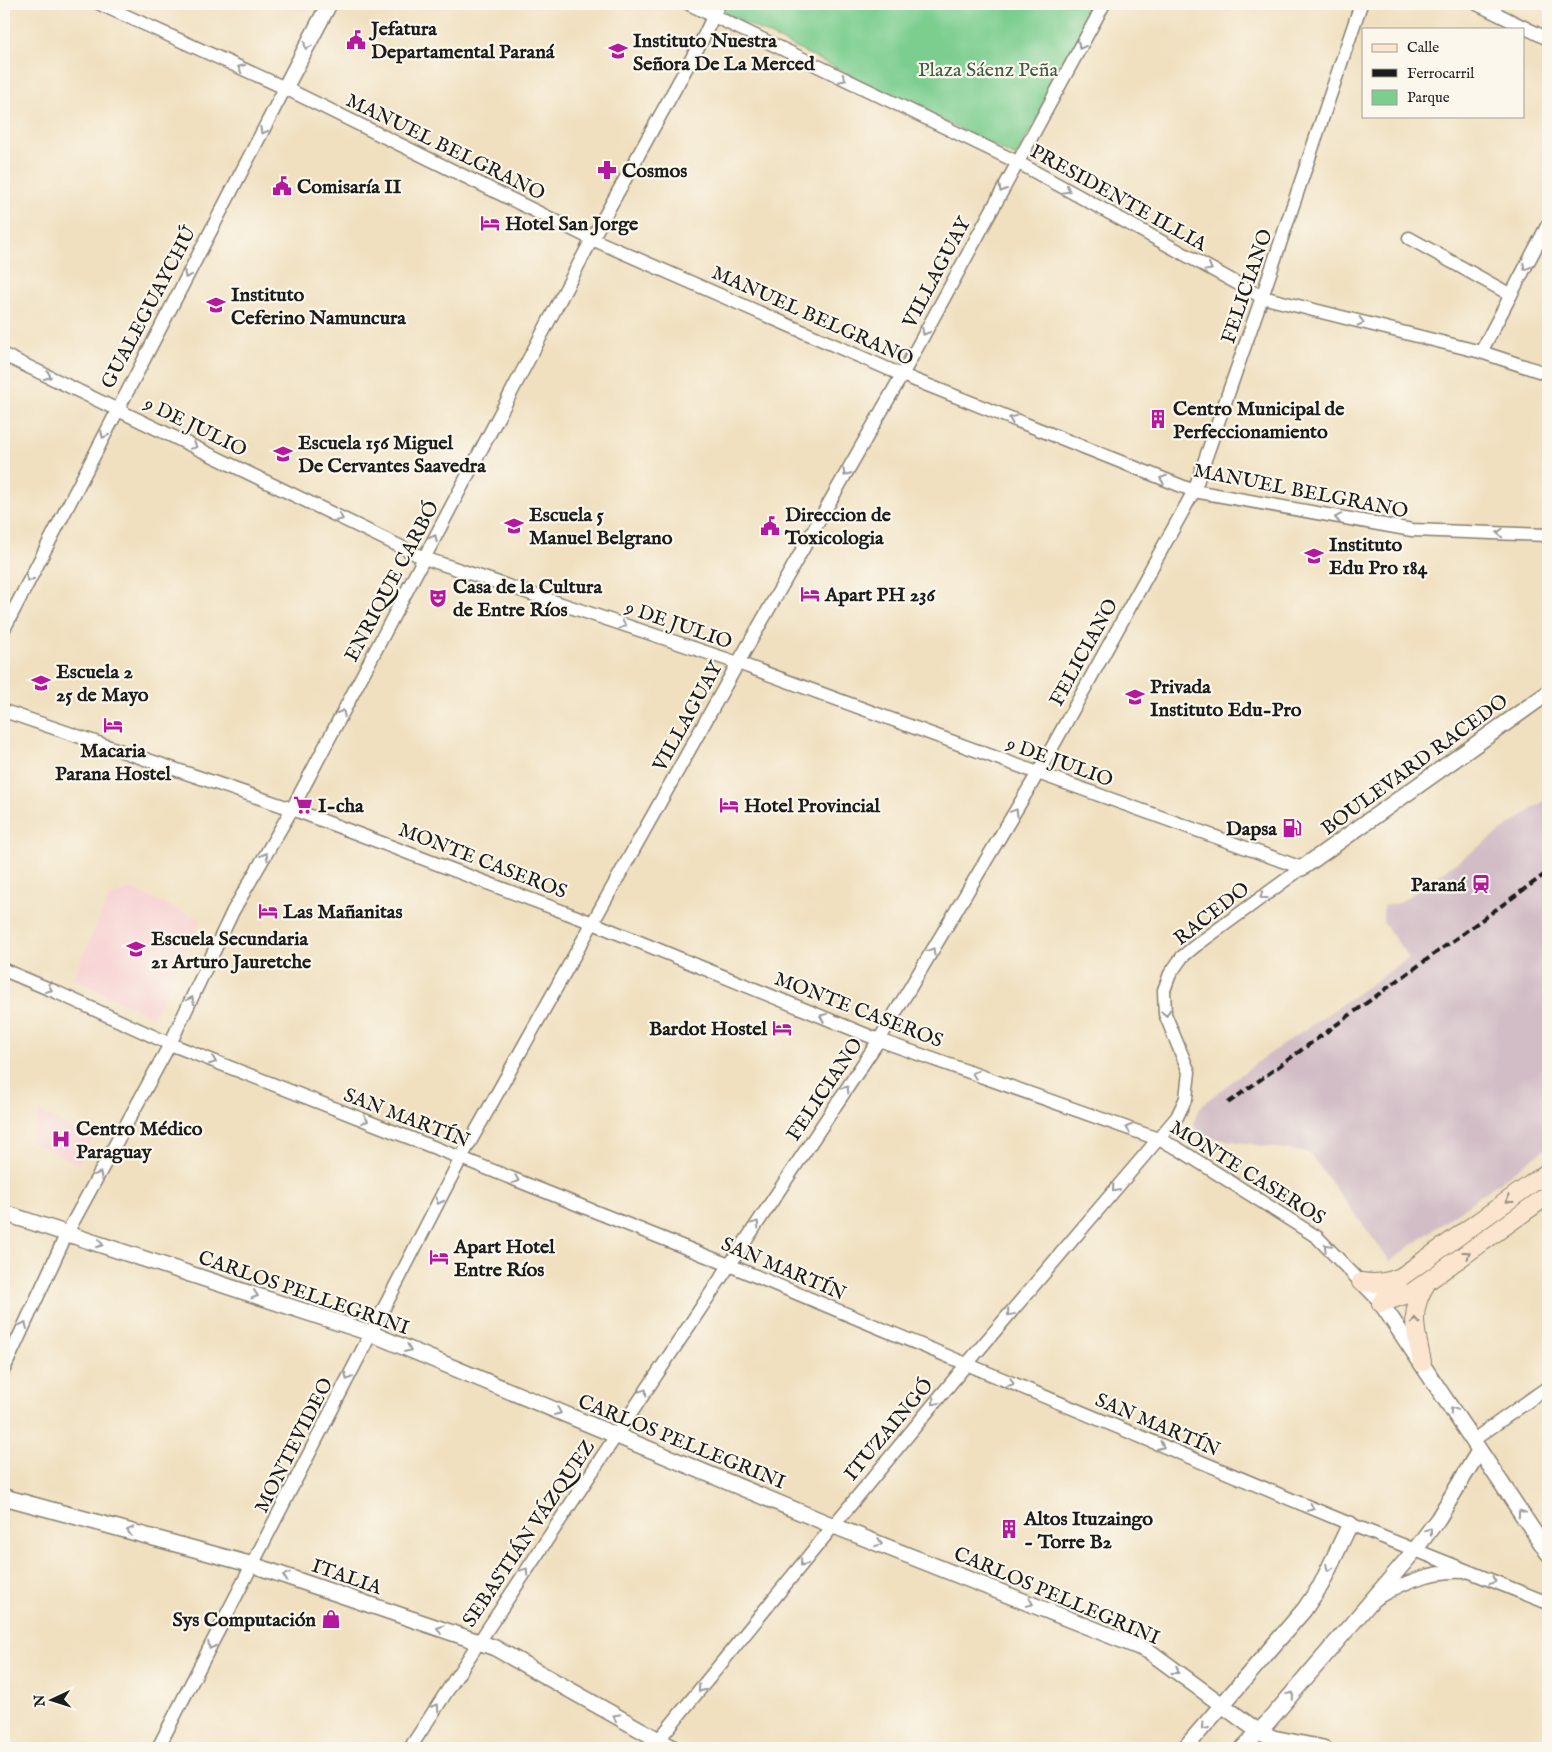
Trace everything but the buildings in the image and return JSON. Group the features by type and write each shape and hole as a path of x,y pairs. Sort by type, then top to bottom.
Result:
{"main road":[{"path":"1361,1282 1375,1284 1401,1277 1548,1172"},
{"path":"1381,1303 1412,1293 1548,1195"},
{"path":"1381,1303 1401,1277"},
{"path":"1422,1362 1414,1309 1419,1295 1427,1282"}],"street":[{"name":"MANUEL BELGRANO","path":"100,4 285,88 592,239 902,375 1194,491 1412,530 1548,535"},
{"name":"GUALEGUAYCHÚ","path":"4,629 328,4"},
{"name":"PRESIDENTE ILLIA","path":"689,4 1017,162 1262,296 1482,352 1548,374"},
{"name":"ENRIQUE CARBÓ","path":"4,1369 67,1233 170,1044 233,911 292,809 592,239 719,4"},
{"name":"VILLAGUAY","path":"461,1158 738,663 902,375 1104,4"},
{"name":"FELICIANO","path":"729,1265 879,1040 1038,774 1194,491 1361,4"},
{"path":"1477,4 1548,39"},
{"path":"1482,352 1548,224"},
{"path":"1408,238 1511,295"},
{"name":"9 DE JULIO","path":"4,355 424,558 738,663 1038,774 1302,868"},
{"name":"BOULEVARD RACEDO","path":"1302,868 1548,693"},
{"name":"MONTE CASEROS","path":"4,711 292,809 593,923 879,1040 1158,1139 1177,1148 1317,1237 1381,1303 1548,1553"},
{"name":"RACEDO","path":"1158,1139 1177,1117 1186,1098 1189,1072 1165,1014 1164,990 1170,974 1182,957 1194,947 1302,868"},
{"name":"SAN MARTÍN","path":"4,970 170,1044 729,1265 1350,1524 1548,1603"},
{"name":"ITUZAINGÓ","path":"656,1744 966,1365 1158,1139"},
{"name":"MONTEVIDEO","path":"158,1748 461,1158"},
{"name":"CARLOS PELLEGRINI","path":"4,1213 370,1333 615,1436 1138,1647 1165,1663 1258,1732 1273,1738 1323,1748"},
{"name":"SEBASTIÁN VÁZQUEZ","path":"410,1748 729,1265"},
{"path":"1243,1748 1415,1550 1438,1519 1476,1446 1548,1387"},
{"name":"ITALIA","path":"4,1497 253,1565 495,1648 656,1744 673,1748"},
{"path":"1185,1748 1304,1610 1314,1596 1350,1524"},
{"path":"1370,1602 1417,1578 1435,1573 1471,1572"}],"shaded area":[{"path":"1548,798 1548,1147 1390,1261 1309,1153 1200,1136 1194,1124 1197,1113 1204,1103 1256,1063 1409,958 1383,922 1383,906 1399,903"},
{"name":"Escuela Secundaria 21 Arturo Jauretche","path":"131,889 201,920 153,1017 73,978 109,898"},
{"name":"Centro Médico Paraguay","path":"40,1112 93,1138 79,1164 29,1141"}],"green space":[{"name":"Plaza Sáenz Peña","path":"715,4 1099,4 1016,157 713,7"}],"railway":[{"path":"1228,1103 1548,872"}],"place":[{"name":"Jefatura Departamental Paraná","path":"356,40"},
{"name":"Instituto Nuestra Señora De La Merced","path":"618,51"},
{"name":"Cosmos","path":"607,170"},
{"name":"Comisaría II","path":"282,186"},
{"name":"Hotel San Jorge","path":"490,223"},
{"name":"Instituto Ceferino Namuncura","path":"216,305"},
{"name":"Centro Municipal de Perfeccionamiento","path":"1158,419"},
{"name":"Escuela 156 Miguel De Cervantes Saavedra","path":"283,454"},
{"name":"Escuela 5 Manuel Belgrano","path":"514,526"},
{"name":"Direccion de Toxicologia","path":"770,526"},
{"name":"Instituto Edu Pro 184","path":"1314,556"},
{"name":"Apart PH 236","path":"810,594"},
{"name":"Casa de la Cultura de Entre Ríos","path":"438,598"},
{"name":"Escuela 2 25 de Mayo","path":"41,683"},
{"name":"Privada Instituto Edu-Pro","path":"1135,697"},
{"name":"Macaria Parana Hostel","path":"113,725"},
{"name":"I-cha","path":"303,805"},
{"name":"Hotel Provincial","path":"729,805"},
{"name":"Dapsa","path":"1292,828"},
{"name":"Paraná","path":"1481,884"},
{"name":"Las Mañanitas","path":"268,911"},
{"name":"Escuela Secundaria 21 Arturo Jauretche","path":"136,949"},
{"name":"Bardot Hostel","path":"782,1028"},
{"name":"Centro Médico Paraguay","path":"61,1139"},
{"name":"Apart Hotel Entre Ríos","path":"439,1257"},
{"name":"Altos Ituzaingo - Torre B2","path":"1009,1529"},
{"name":"Sys Computación","path":"331,1619"}]}
